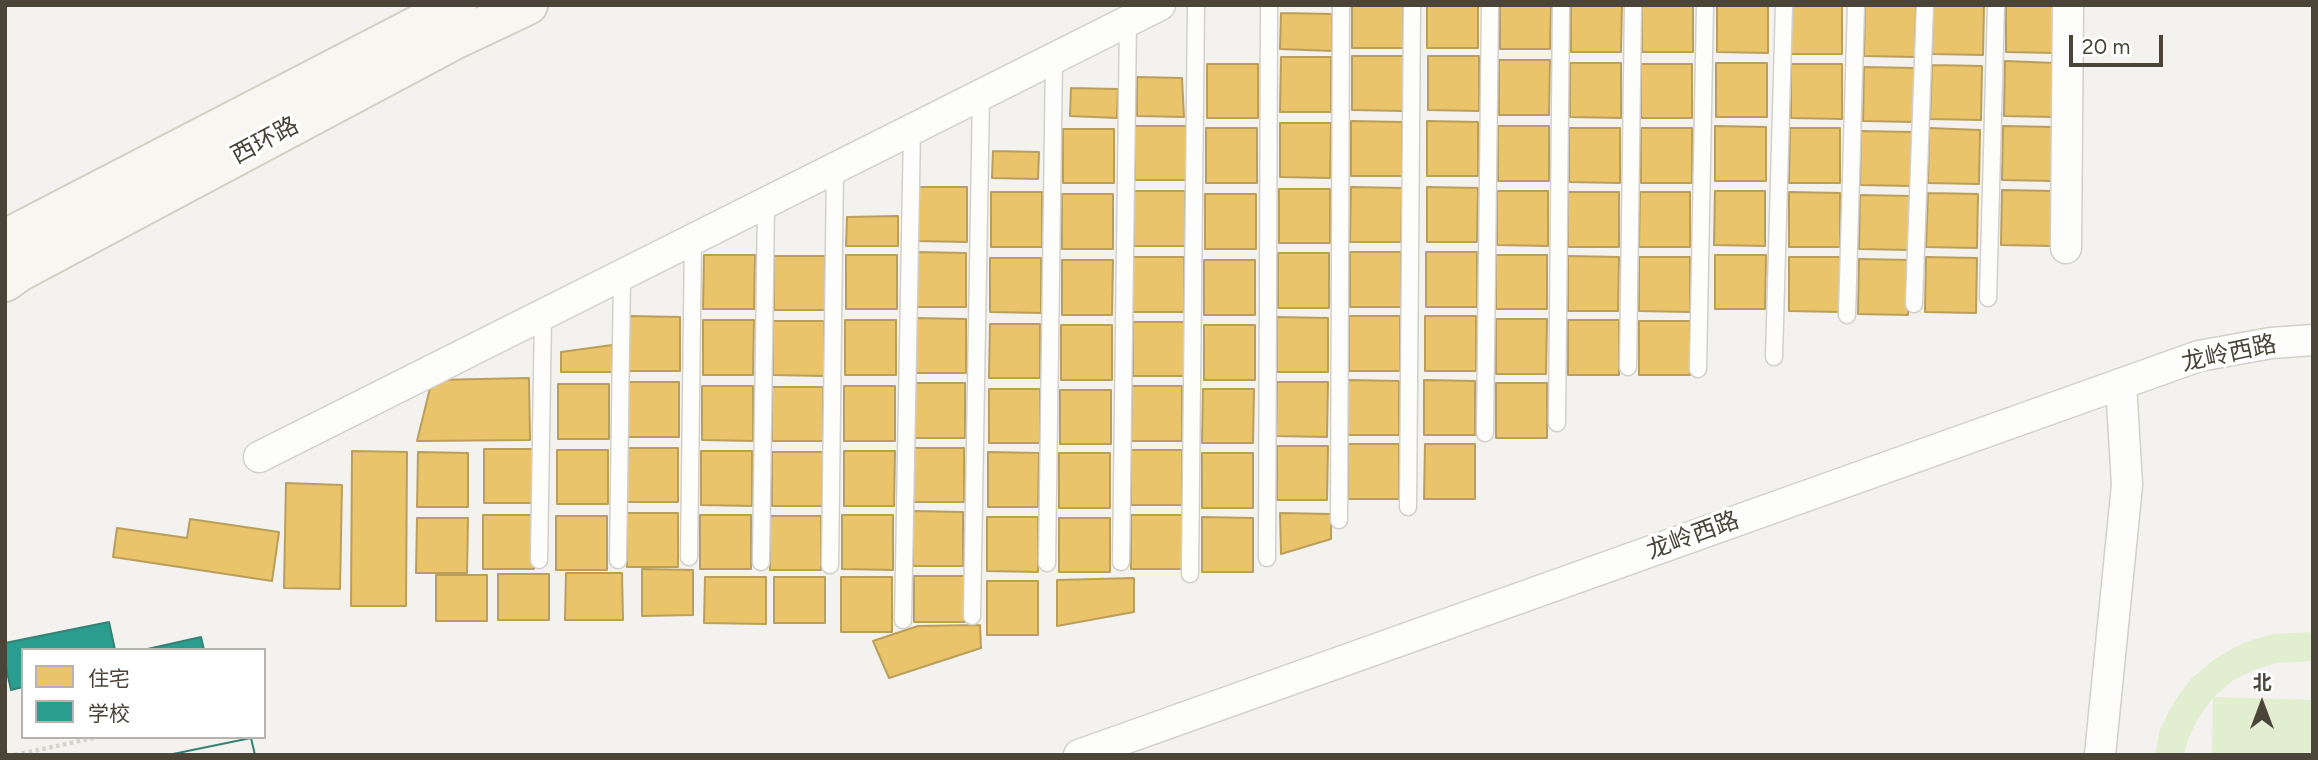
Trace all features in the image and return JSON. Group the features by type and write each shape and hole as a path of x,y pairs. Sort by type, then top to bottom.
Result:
{"main road":[{"name":"西环路","path":"5,239 457,5"},
{"name":"西环路","path":"5,282 19,272 456,39 528,5"}],"street":[{"path":"259,457 1160,5"},
{"path":"2066,248 2068,5"},
{"name":"龙岭西路","path":"1079,755 2199,356 2271,343 2313,340"},
{"path":"2100,755 2127,485 2121,384"}],"lane":[{"path":"1190,574 1196,5"},
{"path":"1267,558 1269,5"},
{"path":"1339,520 1341,5"},
{"path":"1408,507 1412,5"},
{"path":"1486,433 1490,5"},
{"path":"1557,423 1561,5"},
{"path":"1628,367 1633,5"},
{"path":"1698,369 1705,5"},
{"path":"1774,357 1784,5"},
{"path":"1847,315 1856,5"},
{"path":"1914,304 1925,5"},
{"path":"1988,298 1996,5"},
{"path":"1121,562 1128,21"},
{"path":"1047,563 1054,58"},
{"path":"972,616 981,95"},
{"path":"903,620 912,130"},
{"path":"830,565 835,168"},
{"path":"761,562 766,203"},
{"path":"689,557 693,239"},
{"path":"618,560 622,275"},
{"path":"539,561 543,315"}],"path":[{"path":"15,755 89,739"}],"green space":[{"path":"2313,632 2313,661 2277,663 2254,670 2232,681 2214,697 2313,700 2313,755 2212,755 2213,698 2199,717 2188,739 2184,755 2155,755 2160,729 2174,702 2192,678 2216,658 2243,643 2272,634"}],"building: 住宅":[{"path":"1352,5 1403,5 1403,48 1352,48"},
{"path":"1427,5 1478,5 1478,48 1427,48"},
{"path":"1500,5 1551,5 1550,49 1500,49"},
{"path":"1571,5 1622,5 1621,52 1571,52"},
{"path":"1642,5 1693,5 1693,52 1642,52"},
{"path":"1717,5 1768,5 1768,53 1717,52"},
{"path":"1791,5 1842,5 1842,54 1791,54"},
{"path":"1865,5 1916,5 1915,57 1864,56"},
{"path":"1933,5 1984,5 1983,55 1932,54"},
{"path":"2006,5 2057,5 2057,53 2006,52"},
{"path":"1281,13 1332,14 1332,51 1280,49"},
{"path":"1352,56 1403,56 1403,111 1352,110"},
{"path":"1428,56 1479,56 1479,111 1428,110"},
{"path":"1281,57 1331,57 1331,112 1280,112"},
{"path":"1499,60 1550,60 1549,115 1499,115"},
{"path":"2005,61 2055,63 2054,117 2004,116"},
{"path":"1570,63 1621,63 1621,118 1570,117"},
{"path":"1716,63 1767,63 1767,117 1716,117"},
{"path":"1207,64 1258,64 1258,118 1207,118"},
{"path":"1641,64 1692,64 1692,118 1641,118"},
{"path":"1791,64 1842,64 1842,119 1791,118"},
{"path":"1932,65 1982,66 1981,120 1930,119"},
{"path":"1864,67 1914,68 1914,122 1863,121"},
{"path":"1137,77 1182,78 1184,117 1137,116"},
{"path":"1071,88 1118,89 1117,118 1070,116"},
{"path":"1351,121 1402,122 1402,176 1351,176"},
{"path":"1427,121 1478,122 1478,176 1427,176"},
{"path":"1280,123 1331,123 1330,178 1280,177"},
{"path":"1135,126 1186,126 1186,180 1135,180"},
{"path":"1498,126 1549,126 1549,181 1498,181"},
{"path":"1715,126 1766,127 1766,181 1715,181"},
{"path":"2003,126 2054,127 2053,181 2002,180"},
{"path":"1206,128 1257,128 1257,183 1206,183"},
{"path":"1569,128 1620,128 1620,183 1569,182"},
{"path":"1641,128 1692,128 1692,183 1641,183"},
{"path":"1790,128 1840,128 1840,183 1789,183"},
{"path":"1929,128 1980,130 1979,184 1928,183"},
{"path":"1063,129 1114,129 1114,183 1063,183"},
{"path":"1861,131 1912,132 1911,186 1860,185"},
{"path":"993,151 1039,152 1038,179 992,178"},
{"path":"917,187 967,187 967,242 916,241"},
{"path":"1351,187 1402,188 1401,242 1350,242"},
{"path":"1427,187 1478,188 1477,242 1427,242"},
{"path":"1279,189 1330,189 1330,243 1279,243"},
{"path":"2002,190 2053,191 2052,246 2001,245"},
{"path":"1134,191 1185,191 1185,246 1134,246"},
{"path":"1497,191 1548,191 1548,246 1497,245"},
{"path":"1715,191 1765,191 1765,246 1714,245"},
{"path":"991,192 1042,192 1042,247 991,247"},
{"path":"1568,192 1619,192 1619,247 1568,247"},
{"path":"1640,192 1690,192 1690,247 1639,247"},
{"path":"1789,192 1840,193 1840,247 1789,247"},
{"path":"1928,193 1978,194 1977,248 1926,247"},
{"path":"1062,194 1113,194 1113,249 1062,249"},
{"path":"1205,194 1256,194 1256,249 1205,249"},
{"path":"1860,195 1911,196 1910,250 1859,249"},
{"path":"898,216 898,246 846,246 847,217"},
{"path":"916,252 966,253 966,307 915,307"},
{"path":"1350,252 1401,252 1401,307 1350,307"},
{"path":"1426,252 1477,252 1477,307 1426,307"},
{"path":"1278,253 1329,253 1329,308 1278,308"},
{"path":"704,255 755,255 754,309 703,309"},
{"path":"846,255 897,255 897,309 846,309"},
{"path":"1496,255 1547,255 1547,309 1496,309"},
{"path":"1715,255 1766,255 1765,309 1715,309"},
{"path":"774,256 825,256 825,310 774,310"},
{"path":"1568,256 1619,257 1618,311 1568,311"},
{"path":"1133,257 1184,257 1184,312 1133,312"},
{"path":"1639,257 1690,257 1690,312 1639,311"},
{"path":"1789,257 1840,257 1840,312 1789,311"},
{"path":"1926,257 1977,258 1976,313 1925,312"},
{"path":"990,258 1041,258 1041,313 990,312"},
{"path":"1859,259 1910,260 1908,315 1858,314"},
{"path":"1062,260 1113,260 1112,315 1062,315"},
{"path":"1204,260 1255,260 1255,315 1204,315"},
{"path":"629,316 680,317 680,371 629,371"},
{"path":"1349,316 1400,316 1400,371 1349,371"},
{"path":"1425,316 1476,316 1476,371 1425,371"},
{"path":"1277,317 1328,318 1328,372 1277,372"},
{"path":"915,318 966,319 966,373 915,373"},
{"path":"1496,319 1547,319 1546,374 1496,374"},
{"path":"703,320 754,320 753,375 703,375"},
{"path":"845,320 896,320 896,375 845,375"},
{"path":"1568,320 1619,320 1619,375 1568,375"},
{"path":"773,321 824,321 824,376 773,375"},
{"path":"1639,321 1690,321 1690,375 1639,375"},
{"path":"1133,322 1184,322 1184,376 1133,376"},
{"path":"990,324 1040,324 1040,378 989,378"},
{"path":"1061,325 1112,325 1112,380 1061,380"},
{"path":"1204,325 1255,325 1255,380 1204,380"},
{"path":"612,345 613,372 561,372 561,352"},
{"path":"529,378 530,440 417,441 432,380"},
{"path":"1348,380 1399,381 1399,435 1348,435"},
{"path":"1424,380 1475,381 1475,435 1424,435"},
{"path":"628,382 679,382 679,437 628,437"},
{"path":"1277,382 1328,382 1327,437 1276,436"},
{"path":"914,383 965,383 965,438 914,438"},
{"path":"1496,383 1547,383 1547,438 1496,438"},
{"path":"558,384 609,384 609,439 558,439"},
{"path":"702,386 753,386 753,441 702,440"},
{"path":"844,386 895,386 895,441 844,441"},
{"path":"1132,386 1182,386 1182,441 1131,441"},
{"path":"772,387 823,387 823,441 772,441"},
{"path":"989,389 1040,389 1040,443 989,443"},
{"path":"1203,389 1254,389 1253,443 1202,443"},
{"path":"1060,390 1111,390 1111,444 1060,444"},
{"path":"1348,444 1399,444 1399,499 1348,499"},
{"path":"1425,444 1475,444 1475,499 1424,499"},
{"path":"1277,446 1328,446 1327,500 1277,500"},
{"path":"627,448 678,448 678,502 627,502"},
{"path":"913,448 964,448 964,502 913,502"},
{"path":"484,449 535,449 535,503 484,503"},
{"path":"557,450 608,450 608,504 557,504"},
{"path":"1131,450 1182,450 1182,505 1131,505"},
{"path":"352,451 407,452 406,606 351,606"},
{"path":"701,451 752,451 752,506 701,505"},
{"path":"844,451 895,451 894,506 844,506"},
{"path":"418,452 468,453 468,507 417,507"},
{"path":"772,452 823,452 822,506 772,506"},
{"path":"988,452 1039,453 1038,507 988,507"},
{"path":"1059,453 1110,453 1110,508 1059,508"},
{"path":"1202,453 1253,453 1253,508 1202,508"},
{"path":"286,483 342,485 340,589 284,588"},
{"path":"913,511 963,512 963,566 913,566"},
{"path":"627,513 678,513 678,567 627,567"},
{"path":"1280,513 1331,514 1331,539 1281,554"},
{"path":"483,515 534,515 534,569 483,569"},
{"path":"700,515 751,515 751,569 700,569"},
{"path":"842,515 893,515 893,570 842,569"},
{"path":"1131,515 1182,515 1182,569 1131,569"},
{"path":"556,516 607,516 607,570 556,570"},
{"path":"770,516 821,516 821,570 770,570"},
{"path":"987,517 1038,517 1038,572 987,571"},
{"path":"1202,517 1253,518 1253,572 1202,572"},
{"path":"417,518 468,518 467,573 416,573"},
{"path":"1059,518 1110,518 1110,572 1059,572"},
{"path":"190,519 279,532 272,581 113,557 117,528 187,538"},
{"path":"642,569 693,570 693,615 642,616"},
{"path":"566,573 622,573 623,620 565,620"},
{"path":"498,574 549,574 549,620 498,620"},
{"path":"436,575 487,575 487,621 436,621"},
{"path":"914,576 965,576 965,622 914,622"},
{"path":"705,577 766,577 766,624 704,623"},
{"path":"774,577 825,577 825,623 774,623"},
{"path":"841,577 892,577 892,632 841,632"},
{"path":"1134,578 1134,612 1057,626 1057,580"},
{"path":"987,581 1038,581 1038,635 987,635"},
{"path":"980,625 981,648 889,678 873,641 918,626"}],"building: 学校":[{"path":"109,622 115,648 21,648 21,688 11,690 5,663 5,643"},
{"path":"201,637 204,648 152,648"},
{"path":"251,739 255,755 168,755"},
{"path":"251,739 255,755 168,755"}]}
